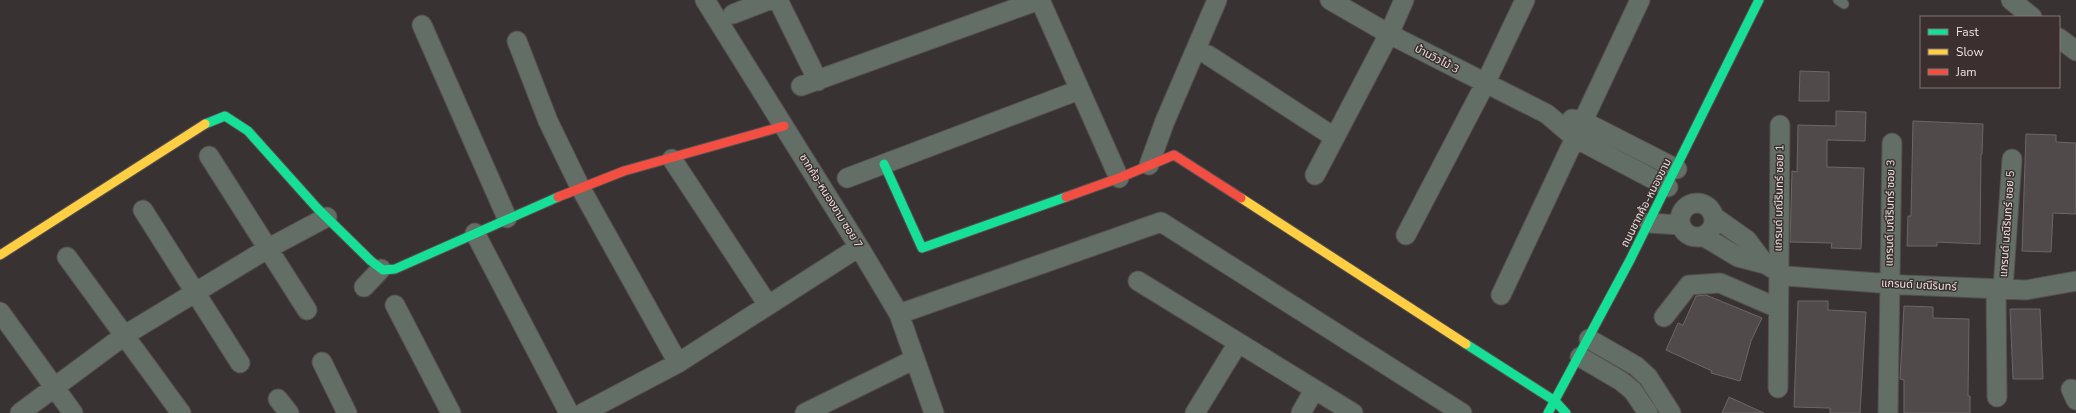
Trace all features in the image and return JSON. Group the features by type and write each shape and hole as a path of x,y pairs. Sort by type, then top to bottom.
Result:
{"street":[{"name":"ชากค้อ-หนองขาม ซอย 7","path":"705,0 899,314 934,413"},
{"path":"733,14 769,0"},
{"path":"778,0 810,83 1040,0 1119,178"},
{"path":"1149,165 1165,121 1217,0"},
{"name":"บ้านวิวไม้ 3","path":"1330,0 1389,34 1485,84 1579,130 1672,179"},
{"path":"1315,175 1389,34 1404,0"},
{"path":"1406,235 1485,84 1525,0"},
{"path":"1502,295 1640,0"},
{"name":"ถนนชากค้อ-หนองขาม","path":"1548,413 1580,357 1672,179 1759,0"},
{"path":"2010,0 2031,16"},
{"path":"422,25 507,218"},
{"path":"2060,39 2076,51"},
{"path":"517,41 548,121 580,187 678,363"},
{"path":"1208,55 1334,137"},
{"path":"847,178 1079,90"},
{"path":"0,255 210,121 225,116 248,132 322,212 371,261 382,269 395,269 507,218 580,187 624,171 672,159 784,126"},
{"name":"แกรนด์ มณีรินทร์ ซอย 1","path":"1778,388 1778,308 1771,268 1780,125"},
{"name":"แกรนด์ มณีรินทร์ ซอย 3","path":"1888,413 1888,284 1892,143"},
{"path":"884,164 922,248 1119,178 1174,155 1555,401 1566,413"},
{"path":"209,156 307,310"},
{"path":"672,159 768,305"},
{"name":"แกรนด์ มณีรินทร์ ซอย 5","path":"1997,397 1999,289 2012,159"},
{"path":"1672,179 1692,204"},
{"path":"1692,204 1701,204 1709,208 1713,216 1714,224 1710,232 1703,236 1693,237 1686,233 1681,225 1680,216 1685,209 1692,204"},
{"path":"143,210 240,364"},
{"path":"20,413 125,335 267,249 322,212"},
{"path":"1713,216 1746,240 1771,268"},
{"path":"899,314 1161,222 1462,413"},
{"path":"1649,223 1681,225"},
{"path":"474,234 569,413"},
{"name":"แกรนด์ มณีรินทร์","path":"1703,236 1738,257 1771,268 1786,276 1888,284 2026,290 2076,281"},
{"path":"583,413 678,363 859,247"},
{"path":"67,257 125,335 174,410"},
{"path":"364,287 382,269"},
{"path":"1138,281 1352,413"},
{"path":"1664,317 1689,285 1720,283 1778,308"},
{"path":"395,305 451,413"},
{"path":"0,312 73,413"},
{"path":"1589,339 1636,366 1648,377 1671,413"},
{"path":"1195,413 1238,343"},
{"path":"1580,357 1621,381 1633,391 1648,413"},
{"path":"805,413 915,360"},
{"path":"322,362 347,413"},
{"path":"1301,413 1314,390"}],"building":[{"path":"1800,71 1829,72 1829,101 1799,101"},
{"path":"1836,111 1866,112 1865,141 1827,140 1827,167 1864,168 1861,249 1831,248 1832,243 1790,242 1792,171 1797,172 1798,125 1836,126"},
{"path":"1913,121 1983,124 1981,154 1980,244 1937,242 1937,246 1907,246 1908,216 1911,216"},
{"path":"2026,134 2056,135 2056,142 2076,143 2076,214 2053,213 2051,252 2022,251"},
{"path":"1706,295 1762,318 1751,341 1740,381 1711,373 1712,371 1666,350 1678,323 1683,325 1696,296"},
{"path":"1798,301 1828,301 1828,310 1866,312 1860,413 1830,413 1830,408 1794,407"},
{"path":"1904,306 1933,307 1933,318 1969,319 1968,396 1970,396 1970,413 1904,413 1904,380 1900,379"},
{"path":"2010,309 2040,309 2043,379 2013,379"},
{"path":"1729,397 1764,413 1722,413"}],"traffic: fast":[{"path":"1548,413 1630,260 1759,0"},
{"path":"205,124 225,116 248,131 317,208 371,261 383,270 395,269 558,197"},
{"path":"884,164 922,248 1066,197"},
{"path":"1466,344 1555,401 1566,413"}],"traffic: slow":[{"path":"0,255 205,124"},
{"path":"1241,198 1466,344"}],"traffic: jam":[{"path":"558,197 624,171 784,126"},
{"path":"1066,197 1119,178 1174,155 1241,198"}]}
